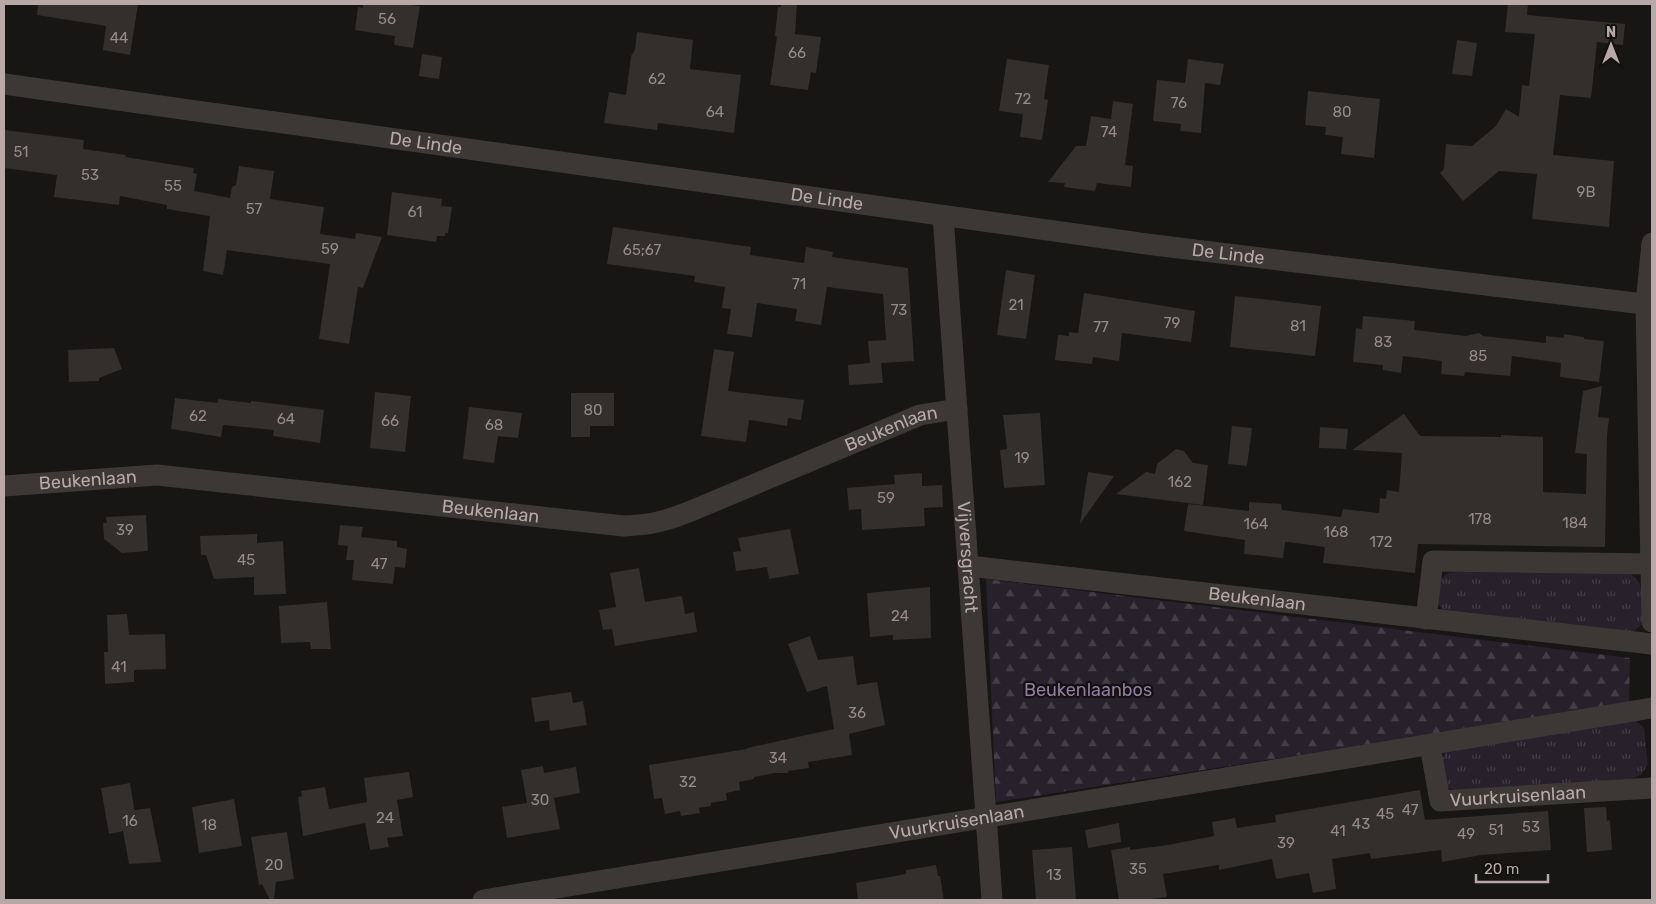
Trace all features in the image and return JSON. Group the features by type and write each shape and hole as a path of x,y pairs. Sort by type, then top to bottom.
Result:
{"street":[{"name":"De Linde","path":"4,84 1164,247 1649,305"},
{"name":"Vijversgracht","path":"943,216 992,900"},
{"path":"1652,243 1649,305 1652,622"},
{"name":"Beukenlaan","path":"4,486 157,475 624,526 647,525 668,520 691,511 920,415 957,409"},
{"path":"1426,618 1433,561 1651,564"},
{"name":"Beukenlaan","path":"968,566 1652,644"},
{"name":"Vuurkruisenlaan","path":"483,900 1652,708"},
{"name":"Vuurkruisenlaan","path":"1430,745 1440,801 1652,788"}],"green space":[{"path":"1448,573 1628,573 1637,579 1641,588 1643,621 1632,633 1442,609 1438,604 1437,582"},
{"name":"Beukenlaanbos","path":"986,579 1630,658 1629,704 996,802"},
{"path":"1630,720 1637,722 1644,728 1648,764 1641,775 1631,779 1455,790 1447,787 1442,764 1446,751"}],"building":[{"path":"38,4 138,4 130,55 103,50 106,26 37,15"},
{"path":"363,4 420,6 413,48 394,45 395,36 355,30 358,7 363,8"},
{"path":"781,4 797,4 795,34 821,37 816,73 811,72 808,90 770,85 777,37 775,36 778,7 781,7"},
{"path":"1508,4 1528,4 1527,15 1625,24 1623,45 1597,42 1591,98 1560,95 1553,155 1614,161 1609,227 1532,219 1537,174 1499,171 1463,201 1440,173 1444,169 1446,144 1472,146 1496,126 1506,109 1519,117 1522,85 1529,86 1535,34 1505,32"},
{"path":"637,32 693,40 690,69 741,75 734,133 658,123 657,130 604,123 609,92 626,95 631,56 635,50"},
{"path":"1457,40 1477,43 1472,76 1452,74"},
{"path":"422,54 442,57 439,79 419,76"},
{"path":"1007,59 1049,65 1044,99 1048,100 1042,140 1020,137 1023,114 999,111"},
{"path":"1188,59 1224,64 1220,85 1205,83 1201,133 1180,131 1181,124 1153,121 1157,80 1185,83"},
{"path":"1308,91 1380,99 1374,158 1341,154 1343,137 1325,135 1326,127 1305,125"},
{"path":"1113,101 1133,104 1125,165 1133,166 1131,187 1097,183 1095,191 1064,187 1065,183 1048,182 1076,146 1086,146 1091,116 1111,119"},
{"path":"4,130 84,140 83,149 194,168 193,173 197,174 194,191 230,198 232,187 236,185 239,166 274,171 270,199 324,207 320,234 355,239 356,233 382,237 363,288 358,287 349,344 319,339 330,264 227,250 223,275 203,271 210,216 167,209 167,205 120,196 119,205 54,197 57,175 4,168"},
{"path":"392,192 442,199 441,206 452,207 448,233 445,233 445,236 437,236 436,242 387,235"},
{"path":"613,227 751,247 750,255 804,263 806,247 833,252 832,257 908,268 914,361 881,363 883,383 849,385 848,365 870,363 868,341 886,340 883,294 827,287 821,325 795,321 797,309 757,303 752,337 727,334 731,309 722,308 725,287 694,282 695,276 607,264"},
{"path":"1006,270 1035,275 1026,339 997,335"},
{"path":"1084,293 1195,311 1191,342 1122,333 1119,361 1093,357 1092,364 1055,360 1058,335 1069,336 1069,332 1078,333"},
{"path":"1235,296 1321,306 1315,356 1230,347"},
{"path":"1363,316 1415,321 1414,330 1466,336 1479,333 1483,336 1546,343 1546,336 1564,338 1564,334 1604,341 1599,382 1560,377 1561,363 1512,356 1510,376 1465,372 1464,376 1441,374 1442,361 1403,356 1401,373 1383,370 1383,365 1353,362 1356,328 1362,329"},
{"path":"114,348 122,369 99,378 99,381 69,382 68,350"},
{"path":"714,349 734,352 728,391 804,400 801,420 788,418 787,426 749,420 746,442 701,436"},
{"path":"1602,386 1598,417 1609,418 1605,547 1418,544 1415,573 1323,563 1325,547 1288,542 1285,542 1283,558 1244,554 1245,540 1184,531 1188,504 1249,511 1249,502 1281,504 1282,510 1341,517 1343,509 1379,513 1380,498 1386,499 1387,490 1399,492 1402,453 1352,450 1404,414 1420,436 1501,437 1501,435 1543,437 1543,492 1586,494 1587,454 1575,453 1583,391"},
{"path":"375,392 411,396 405,452 370,448"},
{"path":"571,393 614,393 614,426 590,426 590,437 571,437"},
{"path":"175,398 218,403 218,399 251,403 251,401 324,410 320,443 273,436 274,430 223,425 221,437 171,429"},
{"path":"469,407 522,413 518,438 498,436 494,463 463,459"},
{"path":"1040,413 1045,485 1004,488 1000,450 1007,449 1003,415"},
{"path":"1232,426 1252,428 1247,466 1228,464"},
{"path":"1320,427 1348,429 1346,449 1319,448"},
{"path":"1176,449 1184,451 1193,463 1208,465 1203,505 1116,494 1146,472 1155,474 1157,464"},
{"path":"1088,472 1114,476 1080,524"},
{"path":"922,473 922,486 942,485 943,507 924,508 925,526 862,530 861,509 849,510 847,488 895,484 894,475"},
{"path":"146,515 148,551 122,553 104,539 103,523 107,523 106,517"},
{"path":"340,525 363,527 361,537 397,541 397,547 407,549 405,568 395,567 393,584 352,580 354,560 346,560 348,546 338,545"},
{"path":"790,529 799,574 769,579 767,567 736,571 733,552 741,551 738,538"},
{"path":"257,534 257,543 283,541 286,594 254,595 254,577 214,579 206,555 201,555 200,536"},
{"path":"639,568 645,602 682,596 685,614 694,612 697,632 615,646 612,629 603,630 599,610 616,607 610,573"},
{"path":"930,587 931,638 893,640 893,635 870,637 867,593"},
{"path":"327,602 331,649 311,649 310,642 281,643 279,606"},
{"path":"127,614 129,635 165,634 166,669 134,670 134,682 105,684 104,652 108,652 107,615"},
{"path":"810,636 818,660 853,656 857,685 877,682 885,725 849,734 852,755 808,762 809,768 788,771 788,773 774,773 754,777 754,779 739,782 740,790 726,793 727,800 711,803 711,806 699,808 700,813 681,816 680,811 665,814 662,798 654,799 649,765 747,749 834,729 827,686 807,692 788,644"},
{"path":"571,692 573,703 583,701 587,725 550,731 549,720 535,722 531,698"},
{"path":"543,766 544,773 576,767 580,793 554,798 560,829 507,838 502,807 527,803 521,770"},
{"path":"409,772 413,797 397,800 403,836 387,838 389,847 370,850 365,823 303,836 298,797 302,796 301,791 325,787 329,809 367,802 364,778"},
{"path":"130,783 133,808 135,810 150,808 161,862 129,864 123,831 109,834 101,788"},
{"path":"1420,790 1425,820 1548,811 1551,850 1481,855 1442,862 1441,850 1371,859 1370,853 1332,859 1336,889 1313,893 1309,873 1276,879 1272,859 1219,870 1219,865 1163,874 1167,897 1119,900 1111,850 1130,847 1130,850 1168,845 1214,836 1212,822 1235,818 1237,828 1276,822 1275,815"},
{"path":"234,799 242,846 199,853 192,807"},
{"path":"1606,807 1607,821 1610,820 1612,850 1587,852 1584,808"},
{"path":"1119,823 1121,842 1088,848 1085,830"},
{"path":"287,832 294,879 276,882 274,900 270,900 262,884 259,885 251,837"},
{"path":"1072,847 1076,900 1036,900 1032,850"},
{"path":"936,865 944,900 858,900 856,883 906,874 906,870"}]}
